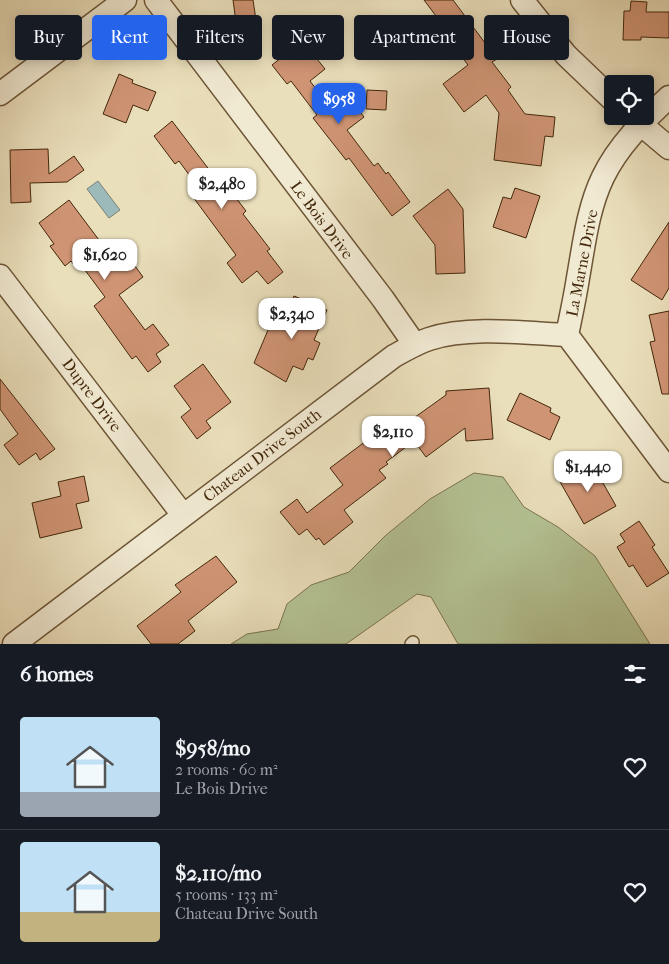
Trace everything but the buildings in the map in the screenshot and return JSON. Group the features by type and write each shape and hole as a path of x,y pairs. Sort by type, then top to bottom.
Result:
{"street":[{"path":"0,94 125,0"},
{"name":"Le Bois Drive","path":"156,0 415,345"},
{"path":"522,0 566,55 604,91"},
{"name":"La Marne Drive","path":"654,107 669,97"},
{"name":"La Marne Drive","path":"567,335 585,233 594,201 603,177 633,125"},
{"path":"642,125 669,148"},
{"name":"Dupre Drive","path":"0,276 183,515"},
{"name":"Chateau Drive South","path":"14,644 394,356 438,336 473,332 567,335"},
{"path":"567,335 669,471"}],"green space":[{"path":"474,473 503,477 524,507 558,527 595,556 650,644 458,644 431,597 417,594 346,644 231,644 247,634 278,629 287,604 311,585 349,572 385,536 430,499"}],"water":[{"path":"98,181 120,210 109,218 87,189"}]}
